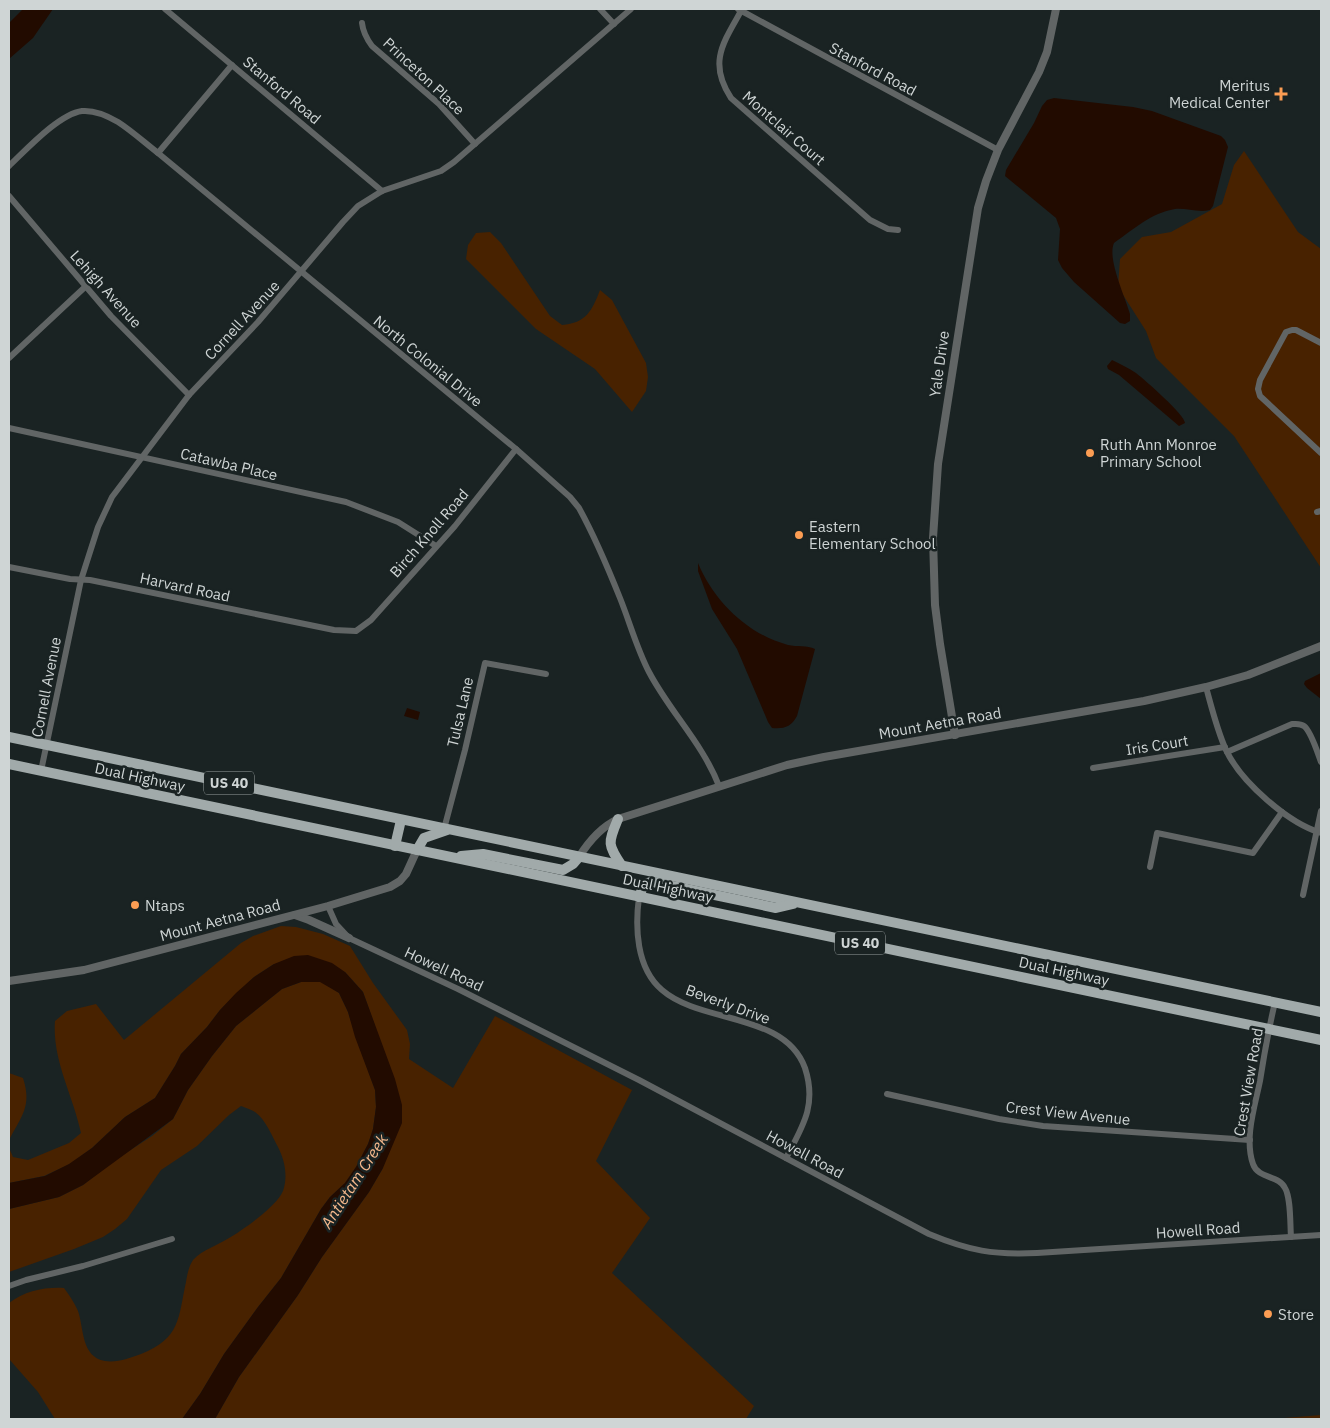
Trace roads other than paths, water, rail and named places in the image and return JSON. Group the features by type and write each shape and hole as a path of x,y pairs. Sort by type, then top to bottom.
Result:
{"main road":[{"name":"Dual Highway","path":"9,737 1321,1012"},
{"name":"Dual Highway","path":"9,764 1321,1040"},
{"path":"618,819 610,840 610,846 622,866"},
{"path":"396,846 401,820"},
{"path":"417,850 424,838 446,829"},
{"path":"450,858 483,854 563,870 573,864 578,857"},
{"path":"639,897 644,885 648,882 653,882 776,908 798,903"}],"street":[{"name":"Stanford Road","path":"165,9 382,191"},
{"path":"600,9 614,24"},
{"name":"Cornell Avenue","path":"41,771 81,580 103,514 112,498 189,395 258,322 358,206 382,191 440,171 475,144 631,9"},
{"name":"Stanford Road","path":"739,10 998,150"},
{"name":"Montclair Court","path":"739,10 719,52 718,67 720,78 730,98 870,220 888,229 898,230"},
{"name":"Yale Drive","path":"955,735 940,644 936,605 933,538 938,464 972,235 986,181 998,150 1039,72 1047,52 1054,10"},
{"name":"Princeton Place","path":"362,23 363,31 372,46 439,104 475,144"},
{"path":"158,153 232,64"},
{"name":"North Colonial Drive","path":"9,166 56,124 70,115 82,111 94,112 120,123 562,489 579,508 620,598 647,667 663,695 713,770 719,786"},
{"name":"Lehigh Avenue","path":"9,196 111,316 189,395"},
{"path":"9,358 85,287"},
{"path":"1321,343 1295,330 1287,331 1260,380 1258,389 1260,396 1321,453"},
{"name":"Catawba Place","path":"9,428 346,502 398,522 436,546"},
{"name":"Birch Knoll Road","path":"356,630 370,620 455,526 516,449"},
{"name":"Harvard Road","path":"9,566 70,579 90,580 334,630 356,630"},
{"name":"Mount Aetna Road","path":"578,857 597,833 618,819 787,765 1144,701 1206,688 1272,666 1321,646"},
{"name":"Tulsa Lane","path":"446,829 485,663 546,674"},
{"path":"1206,688 1226,749 1249,782 1282,812 1319,833"},
{"name":"Iris Court","path":"1093,768 1226,749 1298,723 1308,730 1321,762"},
{"path":"1303,895 1319,833 1321,811"},
{"path":"1150,867 1157,833 1253,852 1282,812"},
{"name":"Mount Aetna Road","path":"9,981 84,970 295,915 390,887 400,881 406,874 417,850"},
{"name":"Beverly Drive","path":"639,897 636,918 642,956 647,970 662,990 695,1007 762,1028 774,1034 797,1053 803,1064 810,1090 809,1108 804,1125 786,1158"},
{"name":"Howell Road","path":"328,906 336,924 349,938 467,993 622,1071 929,1234 968,1248 1006,1254 1037,1253 1321,1235"},
{"path":"295,915 349,938"},
{"name":"Crest View Road","path":"1275,1002 1250,1140 1250,1153 1255,1169 1281,1182 1286,1189 1290,1237"},
{"name":"Crest View Avenue","path":"887,1094 999,1119 1036,1125 1250,1140"},
{"path":"9,1286 172,1239"}],"water":[{"path":"23,9 53,9 33,38 9,59 9,23"},
{"path":"1054,98 1152,111 1221,136 1228,147 1213,206 1210,210 1175,209 1166,211 1143,222 1114,243 1112,250 1115,268 1130,314 1130,321 1125,324 1120,323 1074,282 1062,268 1058,260 1060,229 1056,218 1005,176 1006,170 1042,106 1047,100"},
{"path":"1112,360 1133,371 1147,383 1179,413 1185,423 1179,426 1119,375 1108,369 1107,366"},
{"path":"698,563 713,590 723,603 746,624 773,640 788,645 815,649 797,716 787,726 772,728 768,722 737,649 712,609 698,571"},
{"path":"1321,673 1321,699 1304,684 1305,681"},
{"path":"407,708 420,712 418,720 404,716"},
{"name":"Antietam Creek","path":"308,955 332,963 345,972 363,992 395,1079 402,1105 402,1123 383,1168 369,1192 239,1377 215,1419 182,1419 200,1394 224,1354 281,1278 321,1209 330,1197 345,1183 368,1144 373,1129 376,1107 375,1090 355,1037 348,1012 339,993 320,982 301,982 282,989 236,1026 188,1090 173,1119 83,1185 59,1197 9,1209 9,1183 45,1176 69,1164 92,1148 125,1117 155,1098 181,1054 236,993 254,977 274,964 294,956"}],"place":[{"name":"Meritus Medical Center","path":"1281,94"},
{"name":"Ruth Ann Monroe Primary School","path":"1090,453"},
{"name":"Eastern Elementary School","path":"799,535"},
{"name":"Ntaps","path":"135,905"},
{"name":"Store","path":"1268,1314"}]}
